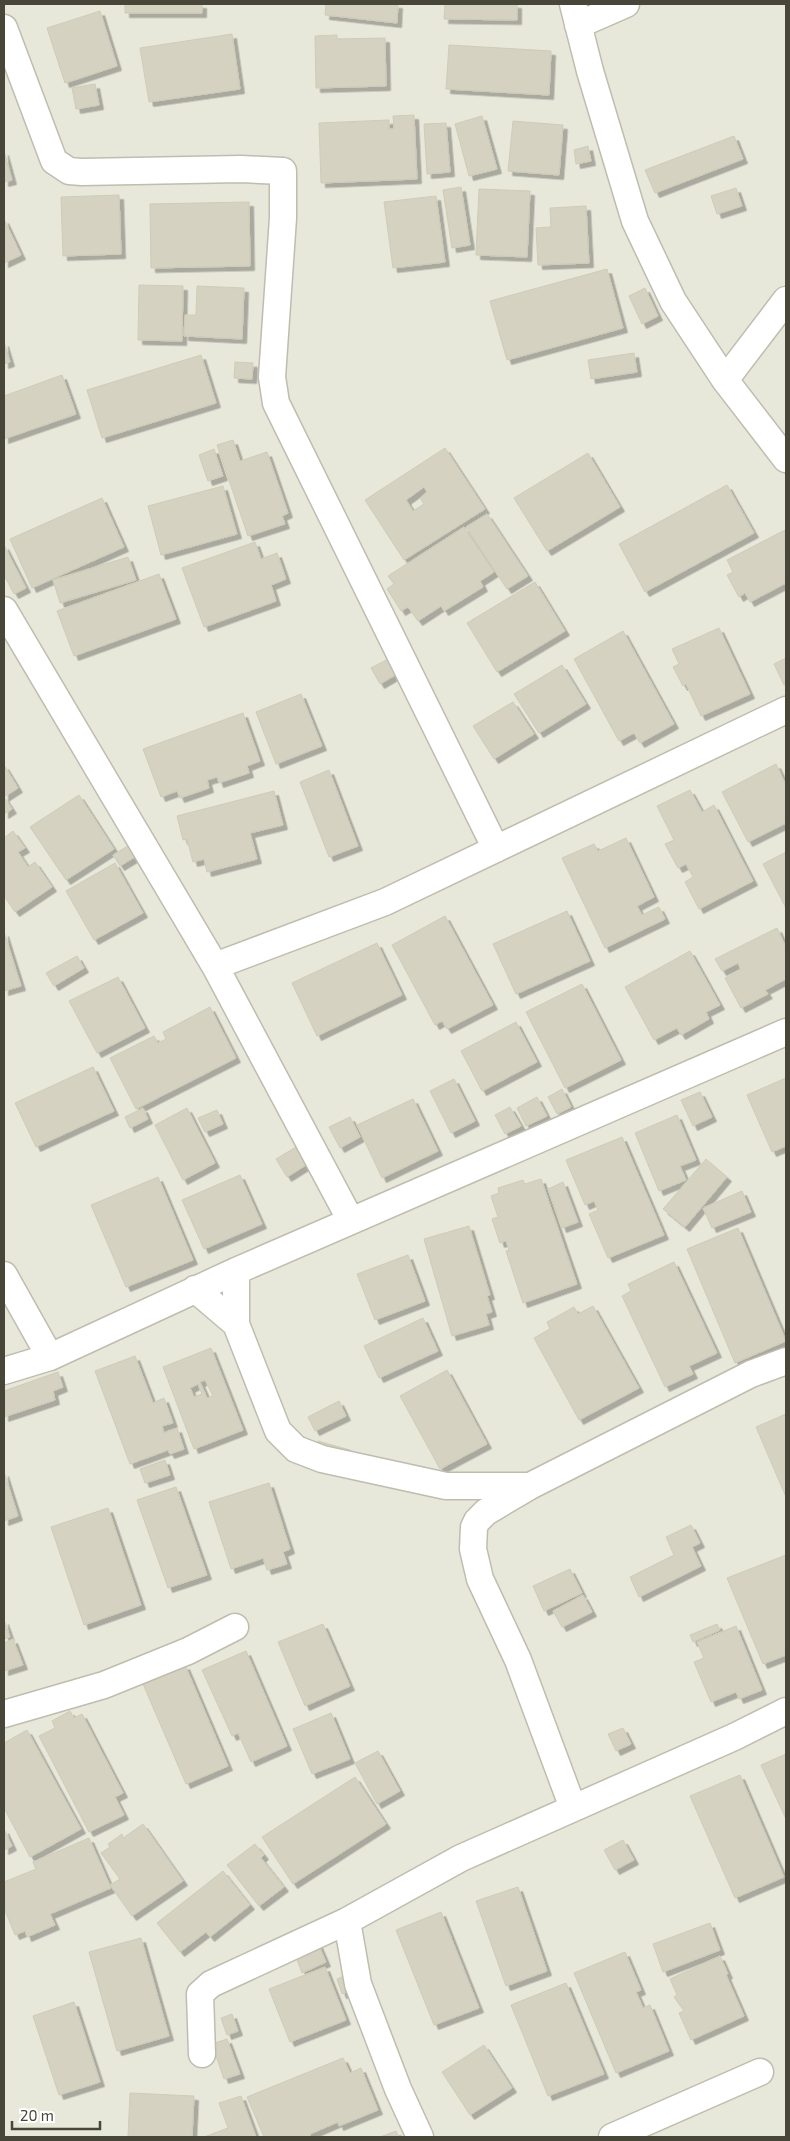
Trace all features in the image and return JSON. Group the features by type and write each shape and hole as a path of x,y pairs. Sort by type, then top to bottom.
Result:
{"street":[{"path":"626,4 575,14 590,72 635,221 674,302 725,380 786,459"},
{"path":"4,28 54,161 69,170 82,172 241,169 283,171 283,218 272,377 276,403 496,849"},
{"path":"725,380 786,300"},
{"path":"4,610 215,966 351,1221"},
{"path":"215,966 386,902 786,710"},
{"path":"4,1371 50,1357 195,1289 786,1032"},
{"path":"236,1271 236,1324 278,1431 296,1449 322,1459 446,1486 530,1486"},
{"path":"4,1275 50,1357"},
{"path":"195,1289 236,1324"},
{"path":"573,1808 512,1647 483,1587 475,1564 472,1537 477,1521 486,1512 530,1486 751,1374 786,1360"},
{"path":"4,1714 104,1684 188,1651 235,1628"},
{"path":"202,2054 200,1994 211,1984 347,1921 461,1858 734,1737 786,1711"},
{"path":"347,1921 358,1984 398,2089 420,2137"},
{"path":"612,2137 760,2072"}],"shaded area":[{"path":"4,4 786,4 786,2137 4,2137"}],"building":[{"path":"125,4 202,4 202,13 125,13"},
{"path":"326,4 398,4 397,23 325,15"},
{"path":"445,4 517,4 517,20 444,19"},
{"path":"100,11 117,66 65,83 47,28"},
{"path":"232,34 240,89 149,102 140,48"},
{"path":"337,35 337,39 385,38 386,86 316,88 315,36"},
{"path":"449,45 551,51 549,95 446,89"},
{"path":"95,84 99,105 76,109 72,88"},
{"path":"414,115 417,179 321,183 319,123 389,120 389,129 394,129 393,116"},
{"path":"482,116 497,169 469,176 455,124"},
{"path":"513,121 563,125 559,175 508,171"},
{"path":"446,123 450,172 427,174 424,124"},
{"path":"734,136 743,159 655,193 645,170"},
{"path":"588,146 591,161 576,164 574,150"},
{"path":"4,151 12,180 4,182"},
{"path":"461,187 470,245 452,248 443,190"},
{"path":"736,188 742,206 717,214 711,196"},
{"path":"479,189 530,191 527,257 476,255"},
{"path":"119,195 121,254 63,256 61,197"},
{"path":"436,196 445,262 393,268 384,202"},
{"path":"249,202 250,266 151,268 150,204"},
{"path":"586,206 589,263 538,265 536,228 551,227 550,208"},
{"path":"4,219 21,255 4,263"},
{"path":"607,269 623,328 507,360 490,301"},
{"path":"139,285 183,286 182,341 138,340"},
{"path":"197,286 244,288 242,339 184,336 185,315 196,315"},
{"path":"645,288 658,316 642,324 629,296"},
{"path":"4,342 10,362 4,364"},
{"path":"634,353 637,372 591,379 588,360"},
{"path":"201,355 216,403 102,438 87,390"},
{"path":"235,362 253,363 252,379 234,378"},
{"path":"62,375 76,414 4,439 4,396"},
{"path":"233,440 240,461 267,452 288,513 282,516 285,524 248,536 217,445"},
{"path":"445,448 485,509 404,560 365,500","holes":["424,487 427,492 420,498 424,504 413,511 406,500"]},
{"path":"214,449 223,476 208,481 199,455"},
{"path":"588,453 620,507 547,551 514,498"},
{"path":"727,485 754,533 645,592 619,544"},
{"path":"223,486 237,534 161,555 148,506"},
{"path":"102,498 124,547 32,588 10,539"},
{"path":"487,514 528,576 507,589 466,527"},
{"path":"464,527 494,572 480,581 483,587 444,611 441,606 418,621 408,607 401,611 387,589 394,584 388,576"},
{"path":"785,530 786,583 750,602 745,593 739,597 727,575 733,572 727,560"},
{"path":"255,542 261,559 277,553 286,579 271,585 276,601 204,627 182,568"},
{"path":"4,545 26,588 14,594 4,575"},
{"path":"128,557 136,580 60,603 53,580"},
{"path":"159,574 176,619 74,656 57,611"},
{"path":"535,582 565,631 497,672 467,623"},
{"path":"719,628 750,694 701,716 686,684 683,686 673,667 679,664 672,649"},
{"path":"623,631 674,724 640,743 634,733 619,741 574,659"},
{"path":"786,658 786,684 784,685 774,664"},
{"path":"388,659 397,674 380,684 371,668"},
{"path":"562,665 586,704 539,733 514,694"},
{"path":"301,694 322,746 276,764 256,712"},
{"path":"513,702 534,734 494,759 473,726"},
{"path":"243,713 260,761 247,766 249,773 219,783 217,777 207,780 209,788 180,798 177,791 161,797 143,749"},
{"path":"776,764 786,785 786,823 748,842 722,792"},
{"path":"4,765 18,788 4,797"},
{"path":"329,770 358,846 329,857 300,782"},
{"path":"690,790 702,812 714,805 753,881 699,909 685,882 693,877 686,864 678,868 665,844 674,840 657,806"},
{"path":"274,791 283,825 250,833 257,859 207,872 204,859 193,862 187,839 183,840 177,816"},
{"path":"79,795 114,849 66,880 30,827"},
{"path":"4,797 12,809 4,814"},
{"path":"13,831 25,848 18,852 28,867 35,862 52,887 15,912 4,896 4,838"},
{"path":"626,838 654,897 637,906 642,915 659,907 665,919 605,948 562,858 594,844 598,851"},
{"path":"131,844 138,855 120,866 113,855"},
{"path":"786,852 786,908 763,864"},
{"path":"115,863 143,913 94,940 66,891"},
{"path":"567,911 590,961 516,994 493,944"},
{"path":"445,916 493,1005 447,1029 442,1021 435,1025 392,945"},
{"path":"777,928 786,947 786,979 765,990 768,994 741,1008 725,978 741,970 738,963 722,971 715,959"},
{"path":"4,932 21,986 4,991"},
{"path":"377,943 402,995 317,1036 292,983"},
{"path":"690,951 720,1005 706,1012 709,1019 681,1035 677,1028 654,1040 625,987"},
{"path":"77,956 84,968 54,986 46,973"},
{"path":"118,977 145,1028 97,1053 69,1001"},
{"path":"582,984 621,1060 565,1088 526,1012"},
{"path":"210,1007 236,1058 136,1109 110,1058 154,1036 158,1043 166,1039 163,1032"},
{"path":"516,1022 537,1062 482,1091 461,1051"},
{"path":"93,1067 114,1111 36,1147 15,1103"},
{"path":"786,1078 786,1146 772,1152 747,1095"},
{"path":"454,1079 475,1121 451,1133 430,1091"},
{"path":"562,1089 571,1107 557,1114 548,1097"},
{"path":"700,1092 712,1117 693,1126 681,1100"},
{"path":"537,1097 547,1116 526,1126 517,1108"},
{"path":"413,1099 438,1151 382,1178 357,1125"},
{"path":"510,1107 521,1126 505,1134 495,1115"},
{"path":"143,1108 148,1119 130,1128 125,1117"},
{"path":"187,1108 215,1163 183,1180 155,1125"},
{"path":"217,1110 223,1124 205,1132 198,1118"},
{"path":"677,1115 696,1160 680,1166 686,1180 659,1191 635,1133"},
{"path":"350,1117 360,1137 340,1148 329,1127"},
{"path":"622,1137 664,1235 608,1258 589,1214 598,1210 594,1201 585,1205 566,1160"},
{"path":"296,1147 306,1165 287,1177 276,1159"},
{"path":"706,1159 727,1177 685,1227 663,1209"},
{"path":"240,1175 262,1224 204,1249 182,1200"},
{"path":"158,1177 193,1260 126,1287 91,1205"},
{"path":"541,1179 577,1284 523,1303 506,1251 509,1250 506,1241 500,1243 492,1219 498,1217 491,1196 499,1193 498,1188 523,1180 525,1184"},
{"path":"563,1182 578,1222 562,1228 548,1189"},
{"path":"742,1191 751,1212 712,1228 703,1208"},
{"path":"469,1226 490,1295 487,1296 492,1312 486,1314 489,1325 452,1336 424,1239"},
{"path":"738,1228 786,1341 735,1363 687,1249"},
{"path":"408,1255 425,1301 375,1320 357,1274"},
{"path":"674,1262 717,1353 689,1366 693,1374 665,1387 622,1296 631,1291 628,1284"},
{"path":"593,1306 639,1388 579,1420 534,1338 550,1329 547,1322 574,1307 578,1314"},
{"path":"423,1318 438,1351 379,1378 364,1346"},
{"path":"211,1348 243,1430 194,1449 163,1367","holes":["205,1380 213,1396 207,1398 200,1382","198,1384 202,1394 194,1397 190,1388"]},
{"path":"135,1356 153,1403 164,1398 173,1423 162,1426 164,1433 177,1428 184,1449 170,1454 168,1450 130,1464 95,1371"},
{"path":"447,1370 487,1444 440,1469 400,1396"},
{"path":"58,1372 63,1387 53,1391 55,1400 4,1417 4,1391"},
{"path":"339,1401 346,1416 315,1431 308,1417"},
{"path":"786,1414 786,1497 756,1427"},
{"path":"318,1441 350,1450 347,1463 315,1455"},
{"path":"165,1460 170,1475 145,1483 140,1469"},
{"path":"4,1472 18,1516 4,1521"},
{"path":"269,1483 290,1549 283,1552 287,1564 267,1570 263,1558 231,1569 209,1502"},
{"path":"176,1487 207,1575 168,1588 137,1500"},
{"path":"108,1508 141,1605 84,1625 51,1527"},
{"path":"691,1525 700,1543 692,1547 701,1566 639,1597 630,1577 674,1555 666,1537"},
{"path":"786,1555 786,1655 763,1664 727,1578"},
{"path":"570,1569 582,1593 544,1611 533,1586"},
{"path":"583,1595 592,1612 562,1627 553,1611"},
{"path":"4,1620 10,1637 4,1639"},
{"path":"323,1624 350,1686 305,1706 278,1642"},
{"path":"717,1624 720,1630 693,1642 690,1635"},
{"path":"736,1626 762,1690 739,1699 736,1692 711,1702 694,1662 704,1658 697,1642"},
{"path":"13,1639 23,1665 4,1671 4,1643"},
{"path":"246,1651 287,1746 251,1762 238,1733 232,1736 202,1670"},
{"path":"185,1665 228,1766 186,1784 143,1684"},
{"path":"70,1711 74,1718 82,1714 123,1793 115,1797 124,1815 89,1832 39,1736 55,1728 52,1721"},
{"path":"331,1713 350,1759 312,1774 293,1729"},
{"path":"623,1728 631,1744 616,1751 608,1734"},
{"path":"27,1730 81,1829 30,1857 4,1808 4,1743"},
{"path":"378,1751 400,1791 377,1804 355,1763"},
{"path":"786,1754 786,1819 761,1765"},
{"path":"740,1775 784,1877 735,1898 690,1796"},
{"path":"355,1777 386,1824 293,1884 262,1837"},
{"path":"143,1824 183,1881 132,1916 110,1885 120,1879 101,1853 110,1847 108,1844 122,1834 123,1838"},
{"path":"4,1829 12,1846 4,1850"},
{"path":"89,1838 111,1888 50,1914 55,1925 27,1937 25,1931 15,1935 4,1908 4,1882 36,1869 33,1862"},
{"path":"623,1840 634,1860 615,1870 604,1850"},
{"path":"255,1844 264,1855 261,1858 284,1887 259,1906 227,1865"},
{"path":"223,1871 250,1905 210,1937 206,1932 180,1952 157,1923"},
{"path":"518,1887 547,1971 506,1986 476,1901"},
{"path":"441,1912 479,2008 434,2025 396,1930"},
{"path":"710,1923 720,1950 663,1972 653,1944"},
{"path":"141,1938 169,2036 117,2051 89,1952"},
{"path":"316,1939 326,1962 302,1973 293,1949"},
{"path":"625,1952 641,1990 636,1992 643,2008 650,2005 669,2051 616,2073 574,1973"},
{"path":"720,1956 744,2016 691,2040 679,2013 684,2011 674,1997 677,1995 670,1979"},
{"path":"325,1967 346,2020 290,2042 269,1989"},
{"path":"344,1976 349,1991 342,1994 337,1979"},
{"path":"566,1983 604,2074 548,2096 511,2005"},
{"path":"74,2002 100,2082 59,2095 33,2016"},
{"path":"232,2014 238,2031 227,2035 221,2018"},
{"path":"227,2039 240,2074 224,2079 212,2044"},
{"path":"484,2045 512,2088 470,2115 442,2072"},
{"path":"343,2058 350,2073 361,2068 378,2110 339,2126 338,2122 310,2134 311,2137 264,2137 247,2097"},
{"path":"130,2093 194,2096 192,2137 128,2137"},
{"path":"241,2096 256,2137 204,2137 228,2128 219,2103"},
{"path":"396,2131 399,2137 380,2137"}]}
